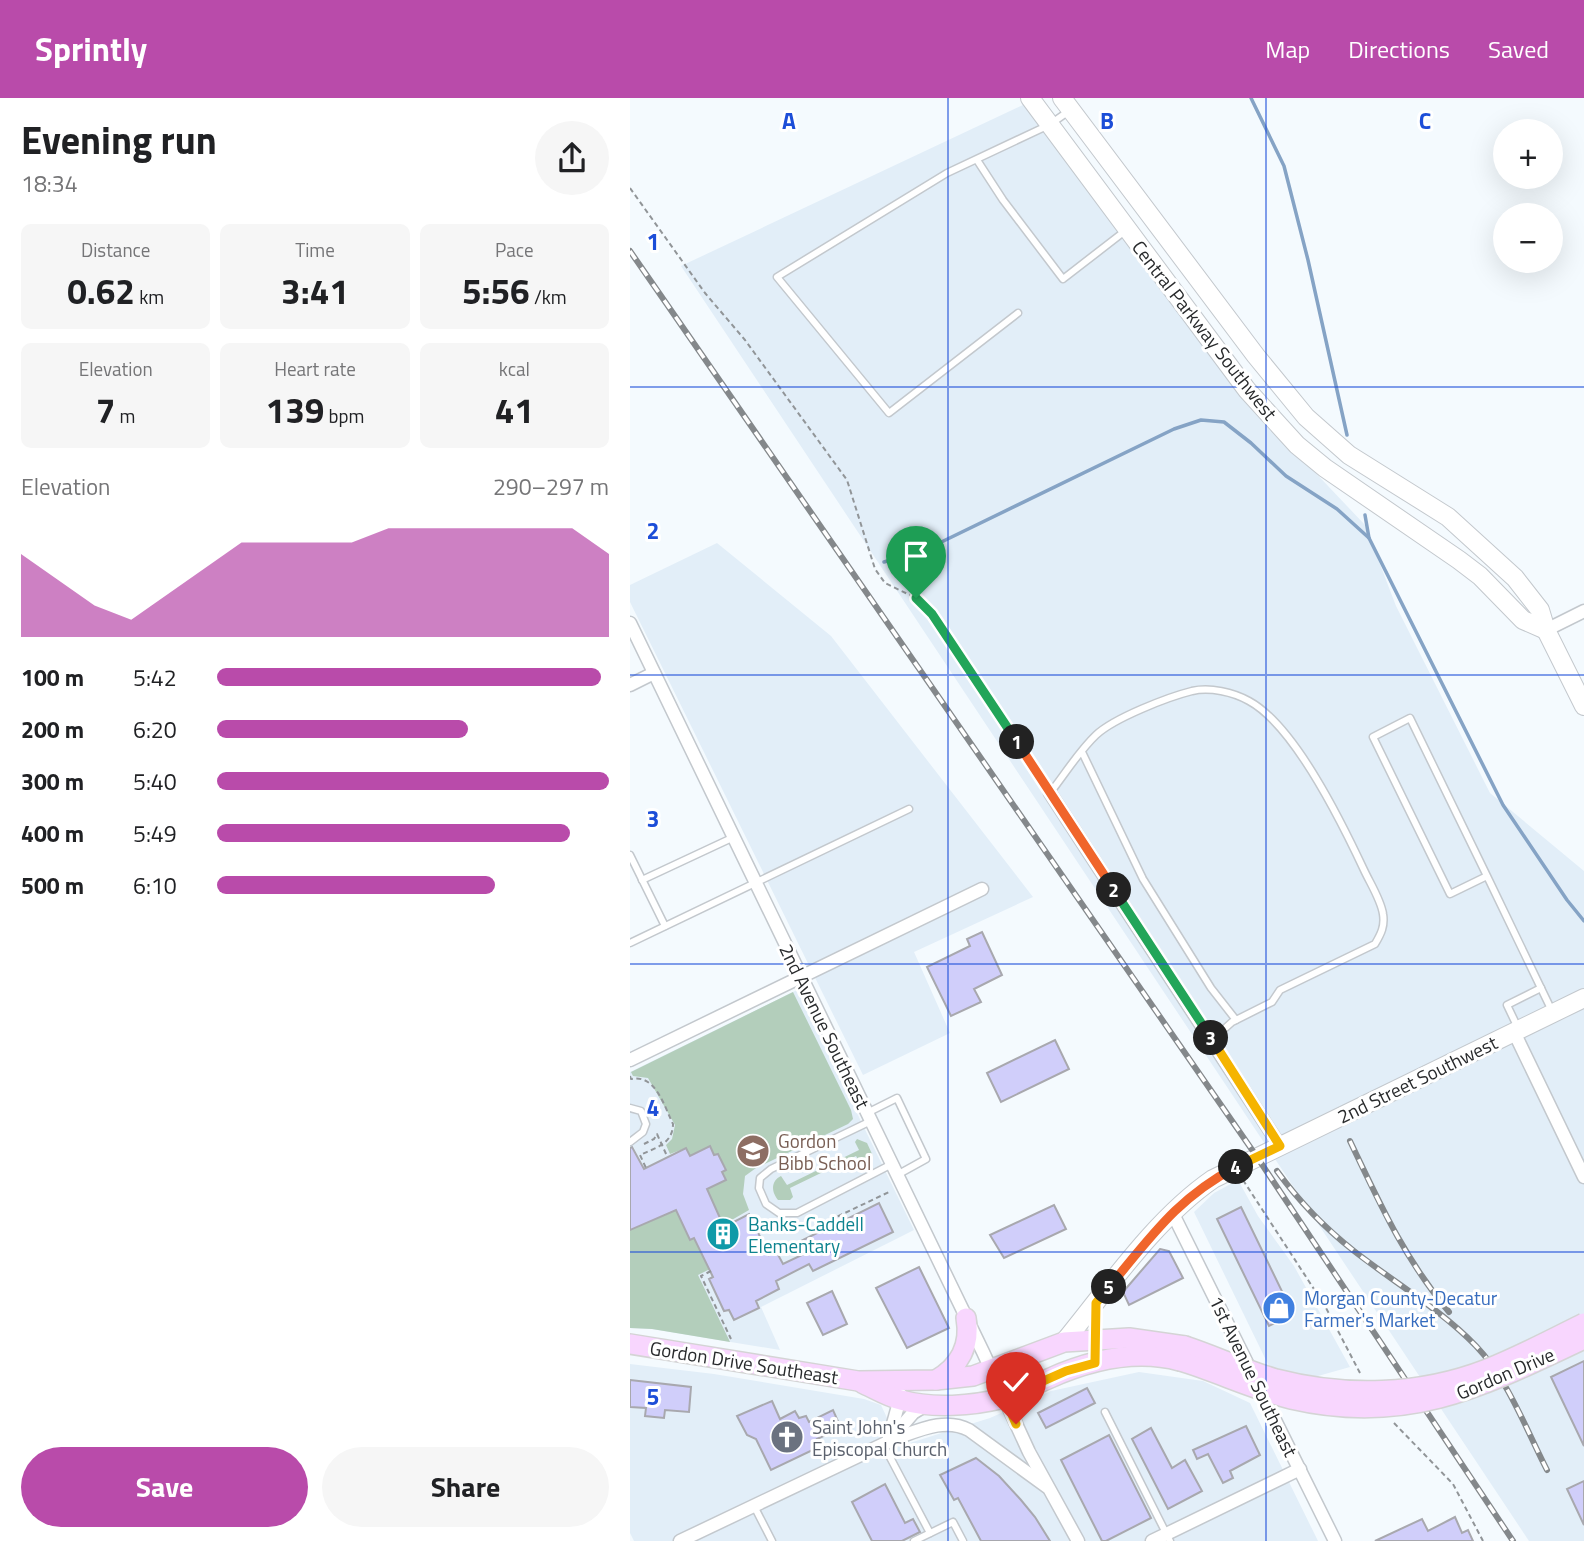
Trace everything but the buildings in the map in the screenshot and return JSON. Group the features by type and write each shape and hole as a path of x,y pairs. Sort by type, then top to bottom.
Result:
{"main road":[{"path":"936,1380 952,1369 963,1354 968,1336 966,1318"},
{"name":"Gordon Drive","path":"1182,1353 1298,1384 1345,1390 1392,1390 1440,1383 1485,1370 1584,1323"},
{"name":"Gordon Drive Southeast","path":"632,1346 858,1381 936,1380 973,1376 1064,1342 1094,1339 1139,1338 1182,1353"},
{"name":"Gordon Drive","path":"1182,1353 1288,1398 1333,1406 1378,1408 1423,1403 1467,1391 1584,1339"},
{"name":"Gordon Drive Southeast","path":"858,1381 899,1400 926,1405 979,1402 1005,1398 1066,1371 1117,1357 1182,1353"}],"street":[{"name":"Central Parkway Southwest","path":"1030,98 1247,390 1297,444 1334,475 1480,576 1523,620 1546,630"},
{"name":"Central Parkway Southwest","path":"1067,104 1256,356 1306,417 1349,455 1448,517 1515,578 1540,610 1546,630 1584,706"},
{"path":"1546,630 1584,611"},
{"name":"2nd Avenue Southeast","path":"630,623 992,1370 1029,1452 1078,1541"},
{"path":"630,685 654,673"},
{"path":"1050,793 1280,1146"},
{"path":"630,1060 982,889"},
{"name":"2nd Street Southwest","path":"1064,1342 1172,1212 1199,1189 1243,1164 1584,998"},
{"path":"1517,1031 1584,1177"},
{"name":"1st Avenue Southeast","path":"1172,1212 1335,1541"},
{"path":"1095,1363 1096,1303"},
{"path":"886,1443 906,1379"},
{"path":"886,1443 913,1413 926,1405"},
{"path":"680,1541 886,1443 936,1425 957,1425 969,1430 1049,1489"},
{"path":"1152,1541 1168,1538 1300,1469"}],"lane":[{"path":"1018,313 889,413 777,277 947,173 1049,125 1067,104"},
{"path":"977,160 1003,200 1063,279 1128,229"},
{"path":"1050,793 1096,735 1121,718 1193,691 1216,690 1250,702 1275,724 1298,751 1341,822 1383,913 1382,931 1375,944 1280,990 1272,1002 1236,1020 1212,1040"},
{"path":"1487,876 1450,894 1373,737 1410,718 1487,876 1553,1013"},
{"path":"1083,752 1143,879 1212,988 1236,1020"},
{"path":"630,943 909,809"},
{"path":"642,880 734,838"},
{"path":"630,855 665,926"},
{"path":"1517,1031 1507,1005 1541,988"},
{"path":"897,1098 926,1159 895,1170 797,1213 779,1213 766,1204 759,1188 760,1178 771,1170 869,1117 897,1098"},
{"path":"630,1108 641,1111 646,1124 643,1132 630,1142"},
{"path":"1105,1412 1168,1538"},
{"path":"886,1443 930,1533"},
{"path":"754,1506 772,1541"},
{"path":"914,1541 953,1522 963,1541"}],"path":[{"path":"630,188 705,293 745,340 847,480 875,569 885,583 916,598 932,614 1050,793"},
{"path":"630,1076 631,1079 638,1078 653,1085 673,1124 671,1136 662,1144 639,1155 646,1168"},
{"path":"657,1134 667,1156"},
{"path":"1243,1164 1242,1179 1325,1306 1365,1380"},
{"path":"807,1231 888,1192"},
{"path":"871,1200 875,1205"},
{"path":"711,1271 701,1276 731,1339"},
{"path":"1388,1414 1395,1425 1453,1484 1483,1541"}],"shaded area":[{"path":"1025,104 1240,393 1365,525 1396,606 1490,793 1584,871 1584,1541 1529,1541 681,266"},
{"path":"717,543 831,636 1033,897 914,952 950,1033 863,1075 630,602 630,585"},
{"name":"Gordon Bibb School","path":"797,990 914,1230 761,1307 780,1350 652,1329 630,1328 630,1072"},
{"name":"Morgan County-Decatur Farmer's Market","path":"1238,1180 1258,1216 1294,1266 1350,1367 1279,1387 1194,1212 1214,1193"},
{"path":"630,1364 714,1374 864,1399 881,1405 900,1446 990,1418 1051,1391 1139,1372 1203,1381 1250,1403 1318,1541 634,1541 630,1533"}],"green space":[{"path":"793,992 853,1119 745,1176 743,1194 749,1210 723,1225 707,1189 726,1180 722,1172 726,1169 718,1154 714,1155 710,1147 690,1156 686,1148 670,1154 666,1145 672,1139 675,1125 648,1078 633,1076 631,1072"},
{"path":"857,1139 867,1143 873,1156 868,1162 861,1164 856,1156 790,1188 793,1197 790,1200 778,1200 773,1186 778,1178 781,1176 787,1185 859,1150 855,1142"},
{"path":"672,1202 690,1240 694,1238 710,1269 698,1275 730,1342 630,1328 630,1230 670,1213"}],"waterway":[{"path":"1251,98 1284,166 1347,435"},
{"path":"884,562 927,549 1174,429 1201,420 1224,422 1286,476 1337,509 1369,538"},
{"path":"1365,515 1369,538 1503,805 1584,921"}],"railway":[{"path":"630,251 1257,1157 1513,1541"},
{"path":"1350,1141 1406,1251 1449,1312"},
{"path":"1277,1171 1303,1203 1333,1233 1448,1320 1476,1346 1507,1389 1547,1470"}],"place":[{"name":"Gordon Bibb School","path":"753,1151"},
{"name":"Banks-Caddell Elementary","path":"723,1234"},
{"name":"Morgan County-Decatur Farmer's Market","path":"1279,1308"},
{"name":"Saint John's Episcopal Church","path":"787,1437"}],"route":[{"path":"916,598 932,614 976,679 1280,1146 1213,1179 1172,1212 1096,1303 1095,1363 1066,1371 1005,1398 1016,1424"}]}
